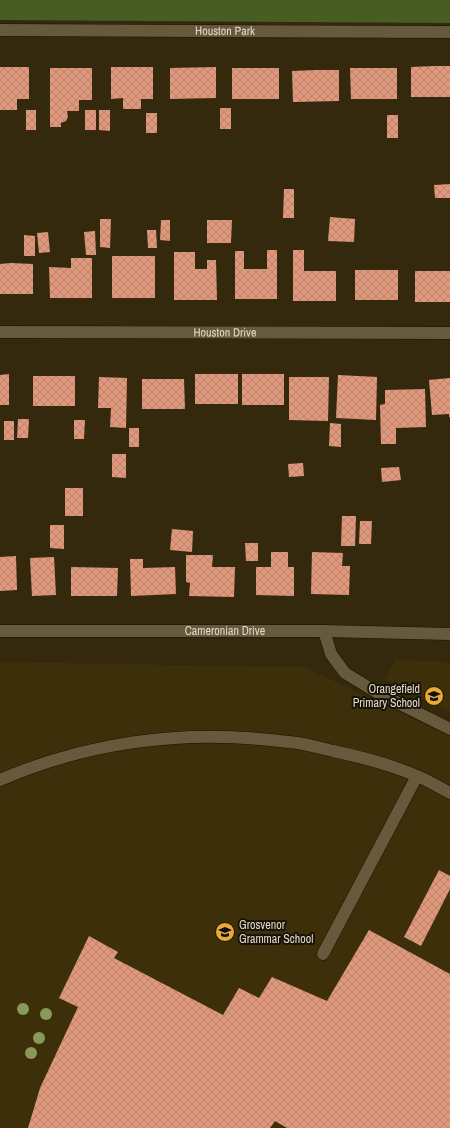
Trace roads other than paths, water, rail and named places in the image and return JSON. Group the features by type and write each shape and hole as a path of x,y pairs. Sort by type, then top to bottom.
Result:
{"street":[{"name":"Houston Park","path":"0,30 450,32"},
{"name":"Houston Drive","path":"0,332 450,333"},
{"name":"Cameronian Drive","path":"0,631 324,631 450,634"},
{"path":"324,631 331,654 345,673 376,692 450,729"},
{"path":"0,780 61,757 102,748 149,740 195,736 242,737 297,743 378,762 417,776 450,793"},
{"path":"323,954 417,776"}],"place":[{"name":"Orangefield Primary School","path":"434,696"},
{"name":"Grosvenor Grammar School","path":"225,932"}]}
